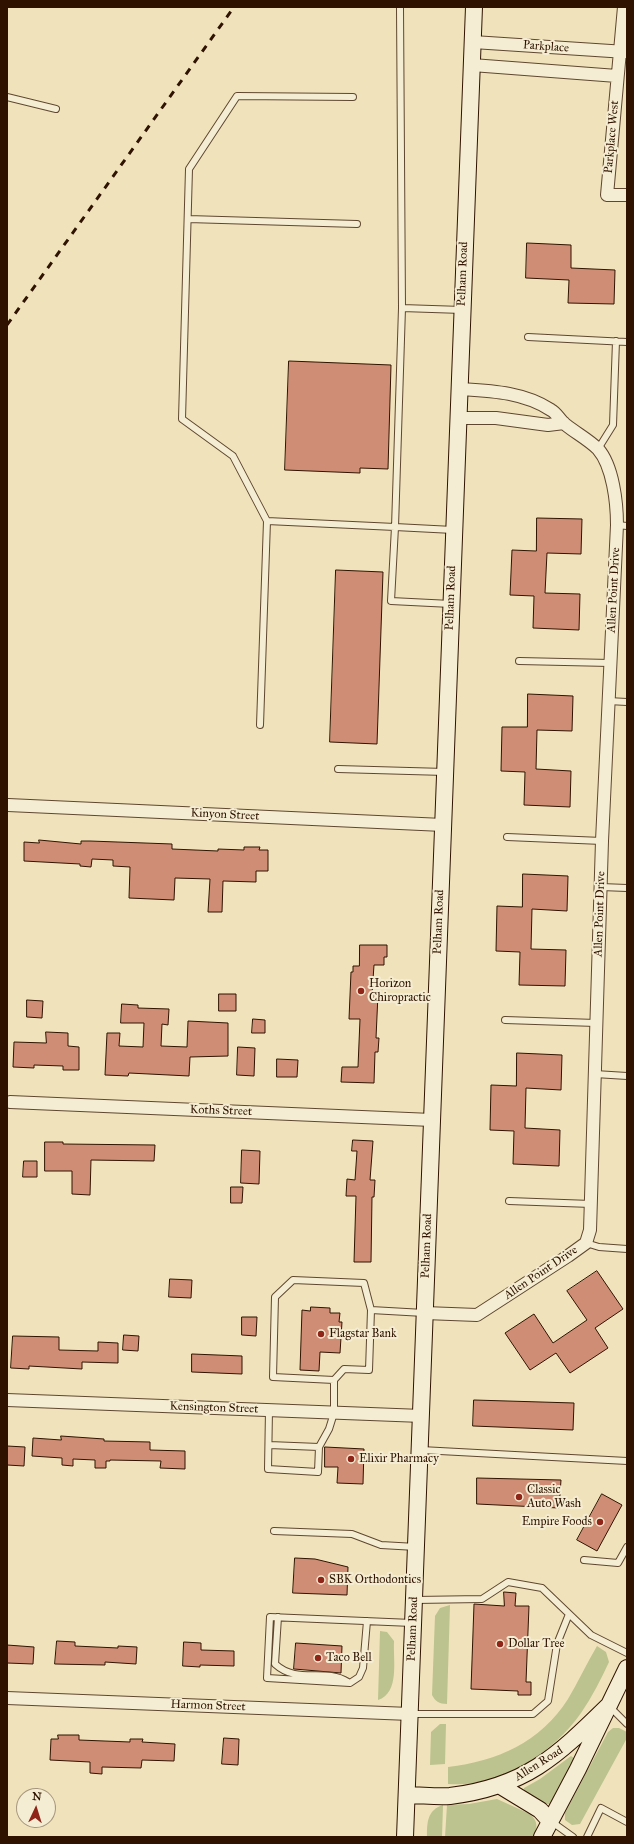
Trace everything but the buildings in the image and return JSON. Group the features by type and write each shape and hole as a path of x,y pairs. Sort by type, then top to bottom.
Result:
{"main road":[{"name":"Pelham Road","path":"406,1837 453,530 474,7"},
{"name":"Allen Road","path":"542,1837 578,1769 627,1668"},
{"name":"Allen Road","path":"407,1795 448,1796 486,1790 528,1773 563,1750 608,1706"},
{"path":"499,1785 540,1810 550,1821"}],"street":[{"name":"Parkplace West","path":"624,7 623,52 617,76 607,195 627,196"},
{"name":"Parkplace","path":"473,42 623,52"},
{"name":"Parkplace","path":"472,65 617,76"},
{"name":"Allen Point Drive","path":"425,1313 477,1315 542,1274 586,1243 590,1230 602,842 608,701 622,526 613,485 606,464 598,449 564,423 552,410 516,394 487,390 459,389"},
{"path":"458,418 496,418 548,425 564,423"},
{"name":"Kinyon Street","path":"8,805 443,825"},
{"name":"Koths Street","path":"10,1102 432,1120"},
{"name":"Kensington Street","path":"7,1400 422,1416"},
{"name":"Harmon Street","path":"7,1698 410,1714"}],"lane":[{"path":"400,7 402,308 391,600 451,604"},
{"path":"260,725 267,521 233,456 182,419 189,169 237,96 354,97"},
{"path":"7,97 56,109"},
{"path":"188,220 357,224"},
{"path":"402,308 462,310"},
{"path":"528,337 627,342"},
{"path":"598,449 613,425 616,341"},
{"path":"267,521 453,530"},
{"path":"519,661 610,664"},
{"path":"608,701 627,702"},
{"path":"338,769 445,772"},
{"path":"507,837 602,842"},
{"path":"601,887 627,888"},
{"path":"505,1020 596,1022"},
{"path":"595,1074 627,1076"},
{"path":"509,1201 591,1204"},
{"path":"586,1243 599,1247 627,1249"},
{"path":"620,1249 627,1256"},
{"path":"269,1410 268,1469 318,1472 318,1447 329,1429 334,1413 334,1380 344,1369 369,1370 371,1310 364,1283 293,1280 275,1297 273,1377 334,1380"},
{"path":"371,1310 425,1313"},
{"path":"268,1445 318,1447"},
{"path":"421,1450 627,1461"},
{"path":"274,1531 352,1534 381,1545 416,1547"},
{"path":"584,1560 618,1563 627,1547"},
{"path":"414,1600 482,1599 508,1582 542,1588 591,1635 627,1653"},
{"path":"410,1714 533,1714 548,1701 557,1644 569,1614"},
{"path":"367,1621 363,1668 359,1677 350,1683 267,1678 270,1617 278,1617 413,1623"},
{"path":"278,1617 275,1664 290,1674 339,1676 350,1683"},
{"path":"608,1706 627,1724"},
{"path":"587,1837 601,1808 627,1822"},
{"path":"550,1821 573,1837"}],"green space":[{"path":"450,1605 447,1704 438,1702 432,1695 435,1616 440,1608"},
{"path":"380,1631 387,1632 394,1641 394,1675 390,1690 385,1696 378,1700"},
{"path":"597,1646 606,1652 609,1662 589,1701 581,1713 555,1742 540,1755 505,1774 487,1780 467,1784 448,1784 448,1767 483,1760 500,1754 531,1738 544,1727 557,1714 568,1699"},
{"path":"440,1724 446,1724 445,1764 430,1765 431,1732"},
{"path":"613,1728 619,1728 627,1732 627,1738 580,1824 572,1825 565,1820 565,1813 608,1732"},
{"path":"571,1756 575,1759 551,1804 546,1804 524,1792 524,1788 540,1779"},
{"path":"497,1799 530,1814 535,1819 536,1831 533,1837 445,1837 447,1805 469,1804"},
{"path":"443,1805 442,1837 427,1837 427,1827 431,1814 438,1807"}],"railway":[{"path":"7,325 234,7"}],"place":[{"name":"Horizon Chiropractic","path":"361,991"},
{"name":"Flagstar Bank","path":"321,1334"},
{"name":"Elixir Pharmacy","path":"351,1459"},
{"name":"Classic Auto Wash","path":"519,1497"},
{"name":"Empire Foods","path":"600,1522"},
{"name":"SBK Orthodontics","path":"321,1580"},
{"name":"Dollar Tree","path":"500,1644"},
{"name":"Taco Bell","path":"318,1658"}]}
